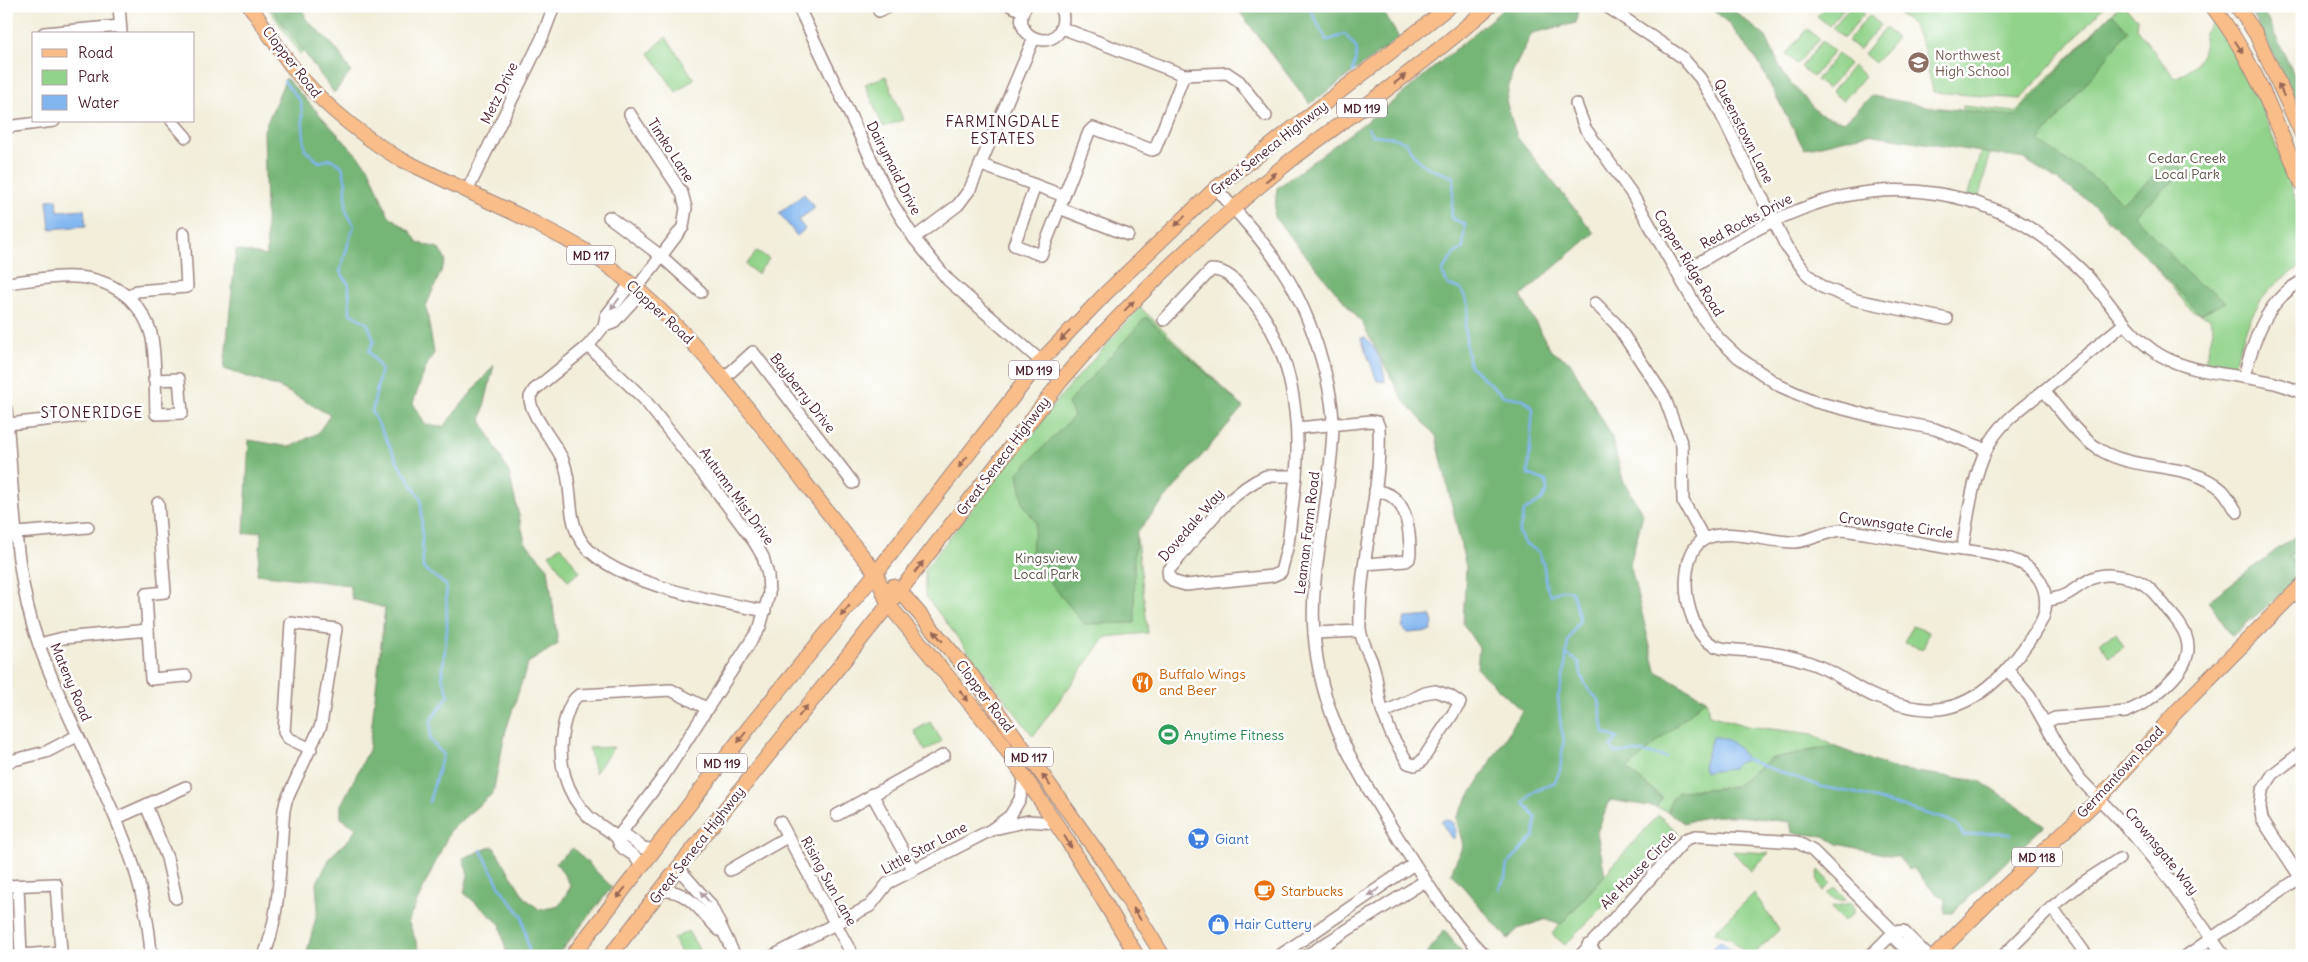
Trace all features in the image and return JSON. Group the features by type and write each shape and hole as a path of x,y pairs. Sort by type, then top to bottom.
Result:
{"main road":[{"name":"Clopper Road","path":"250,6 296,70 336,113 398,158 556,234 602,261 676,324 724,378 876,573 900,591 973,677 1107,866 1163,956"},
{"name":"Great Seneca Highway","path":"572,956 751,725 876,573 1040,362 1107,292 1216,188 1450,6"},
{"name":"Great Seneca Highway","path":"610,956 678,868 900,591 1061,381 1087,350 1154,280 1233,208 1291,160 1458,34 1490,6"},
{"path":"2212,6 2245,57 2271,107 2302,184"},
{"path":"2237,6 2256,34 2302,134"},
{"name":"Clopper Road","path":"876,573 888,604 997,736 1024,780 1056,823 1137,956"},
{"name":"Germantown Road","path":"1935,956 1994,897 2099,798 2176,712 2302,585"}],"street":[{"path":"70,32 121,30 119,6"},
{"name":"Metz Drive","path":"467,191 542,38 554,6"},
{"name":"Dairymaid Drive","path":"798,6 892,203 914,238 948,280 1061,381"},
{"path":"878,6 879,11 890,6"},
{"path":"1010,6 1024,9 1023,26 1026,33 1034,38 1051,39 1062,28 1062,11 1059,6"},
{"name":"Queenstown Lane","path":"1606,6 1682,57 1692,67 1718,108 1786,246 1806,274 1822,286 1856,300 1947,319"},
{"path":"1062,28 1184,75 1228,73 1239,81 1266,116"},
{"path":"914,238 958,205 970,189 982,165 1034,38"},
{"path":"1035,186 1014,245 1041,255 1089,132 1093,128 1152,150 1155,149 1184,75"},
{"name":"Copper Ridge Road","path":"1576,104 1585,128 1632,194 1679,274 1694,305 1719,339 1738,357 1780,386 1816,402 1875,417 1935,429 1986,450"},
{"name":"Timko Lane","path":"630,114 682,193 686,208 683,226 636,288 606,316 604,326 588,346 534,390 530,396 532,407 564,461 572,515 581,541 589,551 602,562 635,577 701,598 765,611"},
{"path":"6,126 44,122"},
{"path":"173,122 186,137"},
{"path":"982,165 1064,196"},
{"name":"Leaman Farm Road","path":"1216,188 1270,252 1295,290 1320,357 1333,424 1328,484 1316,563 1314,633 1320,681 1335,725 1352,763 1414,864 1449,913 1485,956"},
{"name":"Red Rocks Drive","path":"1679,274 1774,221 1798,210 1860,193 1920,190 1977,203 2010,217 2036,232 2086,274 2124,324 2145,343 2172,361 2203,370 2244,376 2287,386 2302,393"},
{"path":"1059,208 1128,235"},
{"path":"609,217 661,256 701,292"},
{"path":"128,297 137,291 187,287 184,233"},
{"name":"Dovedale Way","path":"1164,320 1211,270 1220,270 1234,280 1252,299 1269,325 1284,356 1297,428 1298,452 1296,476 1288,544 1281,572 1272,576 1186,585 1176,582 1169,577 1168,571 1242,490 1266,476 1296,476"},
{"path":"6,283 70,276 101,280 117,288 138,306 148,325 152,338 154,380"},
{"path":"2244,376 2253,344 2268,314 2286,292 2302,281"},
{"path":"1595,303 1616,324 1664,396 1682,445 1683,501 1704,540 1690,557 1687,568 1686,587 1698,630 1716,647 1778,654 1818,666 1877,697 1899,704 1923,708 1945,708 1979,693 2007,669 2039,626 2046,610 2046,601 2066,595 2098,576 2109,575 2140,581 2156,593 2186,637 2188,647 2186,659 2180,671 2161,690 2126,712 2055,718 2045,723"},
{"path":"1962,550 1975,485 1986,450 2002,425 2124,324"},
{"name":"Autumn Mist Drive","path":"588,346 644,399 748,532 763,557 768,575 769,594 760,627 753,640 661,780 617,838"},
{"name":"Bayberry Drive","path":"724,378 753,352 853,482"},
{"path":"2044,390 2071,422 2101,450 2116,457 2201,477 2223,491 2237,512"},
{"name":"Mateny Road","path":"6,409 16,533 25,595 39,644 77,736 117,818 132,857 145,906 151,956"},
{"path":"8,424 82,416"},
{"path":"1297,428 1377,422 1379,427 1380,459 1365,564 1360,631 1373,666 1377,694 1383,714 1392,736 1408,763 1415,765 1421,762 1460,703 1450,696 1434,691 1424,693 1383,714"},
{"path":"1365,564 1406,561 1409,559 1410,553 1407,516 1388,494 1375,491"},
{"path":"158,503 165,592 146,594 151,679 186,676"},
{"path":"16,533 88,527"},
{"name":"Crownsgate Circle","path":"1704,540 1730,535 1794,542 1830,531 1842,530 1962,550 2009,559 2026,566 2037,576 2045,592 2046,601"},
{"path":"264,956 271,937 278,894 284,810 311,749 321,726 336,629 291,623 284,732 288,738 311,749"},
{"path":"39,644 63,638 148,630"},
{"path":"1314,633 1360,631"},
{"name":"Crownsgate Way","path":"2007,669 2030,697 2063,756 2080,779 2131,832 2167,876 2224,956"},
{"path":"638,873 640,866 636,857 620,845 617,838 579,806 564,775 561,756 564,726 576,697 587,694 662,689 678,692 708,709"},
{"path":"6,762 46,752 77,736"},
{"path":"2186,956 2301,876 2262,820 2260,807 2262,791 2273,774 2302,752"},
{"path":"836,814 944,755"},
{"name":"Little Star Lane","path":"773,956 870,906 879,898 888,882 991,830 1010,816 1020,800 1024,780"},
{"path":"117,818 186,787"},
{"path":"872,794 913,869"},
{"path":"146,805 167,858 176,898"},
{"name":"Little Star Lane","path":"991,830 1028,821 1056,823"},
{"name":"Rising Sun Lane","path":"780,822 853,956"},
{"path":"617,838 627,836 643,848 655,850"},
{"name":"Ale House Circle","path":"1580,956 1588,945 1686,840 1696,836 1798,842 1813,851 1894,932 1896,940 1912,956"},
{"path":"730,870 787,837"},
{"path":"2003,956 2052,907 2082,883 2119,859"},
{"path":"1279,956 1414,864"},
{"path":"678,868 710,904 722,933 735,956"},
{"path":"1306,956 1425,880"},
{"path":"56,884 61,952 20,955 12,886 56,884"},
{"path":"661,891 679,892 696,905 722,933"},
{"path":"2052,907 2087,956"},
{"name":"Ale House Circle","path":"1894,932 1903,931 1928,956"},
{"path":"1870,956 1894,932"},
{"path":"1588,945 1598,956"}],"green space":[{"path":"267,6 297,6 308,49 300,54"},
{"path":"270,6 304,6 305,18 336,48 351,72 334,93"},
{"path":"1235,6 1380,6 1399,38 1310,104"},
{"path":"1507,6 1561,6 1578,9 1576,23 1532,33 1512,73 1506,101 1517,137 1594,233 1521,296 1551,351 1570,362 1611,435 1623,480 1643,514 1630,564 1656,671 1706,699 1627,769 1662,798 1656,807 1610,800 1597,832 1605,875 1560,925 1546,919 1518,929 1508,939 1451,873 1463,845 1456,818 1522,711 1477,669 1479,648 1463,624 1466,567 1436,436 1403,400 1362,323 1274,217 1277,188 1395,100"},
{"path":"1709,6 1728,6 1766,37 1784,75 1819,114 1844,122 1872,96 1931,107 2015,116 2112,13 2128,31 2039,142 2105,186 2122,203 2174,160 2185,171 2134,215 2199,286 2213,291 2226,302 2200,314 2145,255 2088,200 2024,159 1868,134 1804,149 1757,60 1728,23"},
{"path":"1826,6 1846,6 1829,26 1817,16"},
{"path":"1851,6 1858,6 1865,13 1844,38 1832,28"},
{"path":"1890,6 2104,6 2021,99 1933,92 1923,46 1913,25"},
{"name":"Cedar Creek Local Park","path":"2123,6 2137,18 2136,28 2175,78 2188,70 2198,60 2204,48 2203,33 2215,20 2258,98 2302,216 2302,266 2273,287 2254,311 2242,340 2232,374 2203,370 2213,331 2210,318 2191,310 2127,233 2088,200 2028,160 1992,149 1977,203 1966,200 1983,145 1959,142 1963,106 2015,112 2118,7"},
{"path":"2249,6 2261,6 2302,91 2302,113"},
{"path":"1869,15 1881,25 1859,50 1848,41"},
{"path":"1885,28 1897,38 1875,63 1864,54"},
{"path":"1807,29 1819,39 1797,64 1786,54"},
{"path":"666,37 694,79 676,92 649,53"},
{"path":"1822,41 1834,51 1813,77 1801,67"},
{"path":"1838,54 1849,64 1828,89 1816,80"},
{"path":"1853,66 1865,76 1843,101 1832,92"},
{"path":"886,76 903,120 883,127 865,84"},
{"path":"286,78 369,168 388,215 411,232 418,243 438,248 446,260 426,306 434,353 426,367 413,403 425,424 443,427 494,365 481,420 509,473 525,542 548,568 558,644 528,663 506,730 493,793 451,829 408,921 422,956 306,956 318,909 316,884 331,856 351,837 356,828 341,818 341,805 369,750 385,608 352,599 349,585 257,574 262,531 244,534 249,440 290,447 318,433 330,415 281,388 224,369 236,250 267,256 264,130"},
{"path":"757,251 769,259 757,274 746,265"},
{"name":"Kingsview Local Park","path":"1140,307 1243,407 1136,530 1148,633 1106,637 1033,736 925,595 925,569 1059,398"},
{"path":"1146,317 1243,407 1137,532 1134,558 1135,623 1084,624 1030,557 1036,522 1023,504 1018,473 1074,416 1068,403"},
{"path":"2302,533 2302,549 2289,556 2301,577 2232,636 2208,601"},
{"path":"561,546 580,572 568,581 549,554"},
{"path":"2302,549 2302,576 2301,577 2289,556"},
{"path":"1912,626 1929,632 1923,649 1905,643"},
{"path":"2116,633 2124,647 2109,657 2100,642"},
{"path":"1706,699 1709,715 1747,726 1813,734 1833,746 1770,759 1735,787 1679,791 1670,802 1668,812 1656,807 1662,797 1626,769"},
{"path":"930,722 942,741 925,751 914,731"},
{"path":"1833,746 1895,769 1980,781 2045,825 1952,913 1945,913 1945,899 1934,892 1913,868 1909,870 1898,857 1838,844 1824,836 1792,833 1790,822 1724,816 1698,819 1684,823 1668,812 1670,802 1679,791 1735,787 1770,759"},
{"path":"614,747 595,773 589,748"},
{"path":"1658,815 1678,832 1565,945 1552,934"},
{"path":"493,846 525,898 540,910 559,906 571,886 556,862 573,848 612,887 557,956 507,956 500,924 464,893 468,875 463,858"},
{"path":"1732,851 1769,853 1751,871"},
{"path":"1819,870 1831,883 1823,891 1817,879"},
{"path":"1835,887 1847,900 1836,900 1827,894"},
{"path":"1754,893 1779,930 1752,956 1743,956 1743,951 1730,938 1714,933"},
{"path":"1851,903 1855,911 1844,921 1830,907"},
{"path":"1444,930 1465,956 1425,956"},
{"path":"688,931 703,956 683,956 673,939"}],"water":[{"path":"804,194 815,208 798,220 805,229 797,236 779,213"},
{"path":"57,199 58,211 84,209 86,226 50,229 47,200"},
{"path":"1365,337 1373,346 1379,358 1385,382 1377,381 1361,338"},
{"path":"1431,616 1433,623 1431,631 1408,633 1402,627 1405,618"},
{"path":"1712,737 1724,738 1733,743 1747,760 1738,763 1732,769 1705,772 1703,766"},
{"path":"1445,819 1454,823 1456,832 1452,839 1441,822"},
{"path":"1721,940 1734,954 1719,956 1712,948"}],"waterway":[{"path":"1288,6 1310,9 1327,41 1345,34 1357,49 1353,72"},
{"path":"284,81 301,102 305,150 319,162 331,159 342,166 346,183 346,211 354,225 340,271 349,285 350,313 368,324 374,341 369,351 381,369 372,412 399,464 421,499 423,568 446,585 447,628 442,677 449,695 431,720 430,740 443,754 429,802"},
{"path":"1368,128 1372,135 1391,137 1406,142 1420,162 1437,172 1454,177 1451,218 1465,224 1463,248 1453,255 1442,272 1448,285 1461,289 1469,305 1465,328 1470,366 1504,396 1523,399 1533,408 1528,474 1546,481 1547,491 1541,501 1524,511 1519,533 1524,543 1539,552 1550,595 1562,590 1572,591 1580,620 1568,640 1565,669 1558,697 1564,739 1560,770 1555,782 1533,792 1524,803 1536,818 1534,837 1507,864 1505,878 1499,889"},
{"path":"1566,654 1579,662 1585,683 1599,700 1604,733 1617,738 1611,747 1616,753 1641,752 1666,757"},
{"path":"1747,760 1823,787 1855,793 1948,820 1957,825 1964,836 1983,833 2011,834"},
{"path":"481,850 501,889 522,916 530,956"}],"place":[{"name":"Northwest High School","path":"1919,63"},
{"name":"Buffalo Wings and Beer","path":"1143,682"},
{"name":"Anytime Fitness","path":"1168,735"},
{"name":"Giant","path":"1199,839"},
{"name":"Starbucks","path":"1265,891"},
{"name":"Hair Cuttery","path":"1218,924"}],"district":[{"name":"FARMINGDALE ESTATES","path":"1003,130"},
{"name":"STONERIDGE","path":"92,412"}]}
